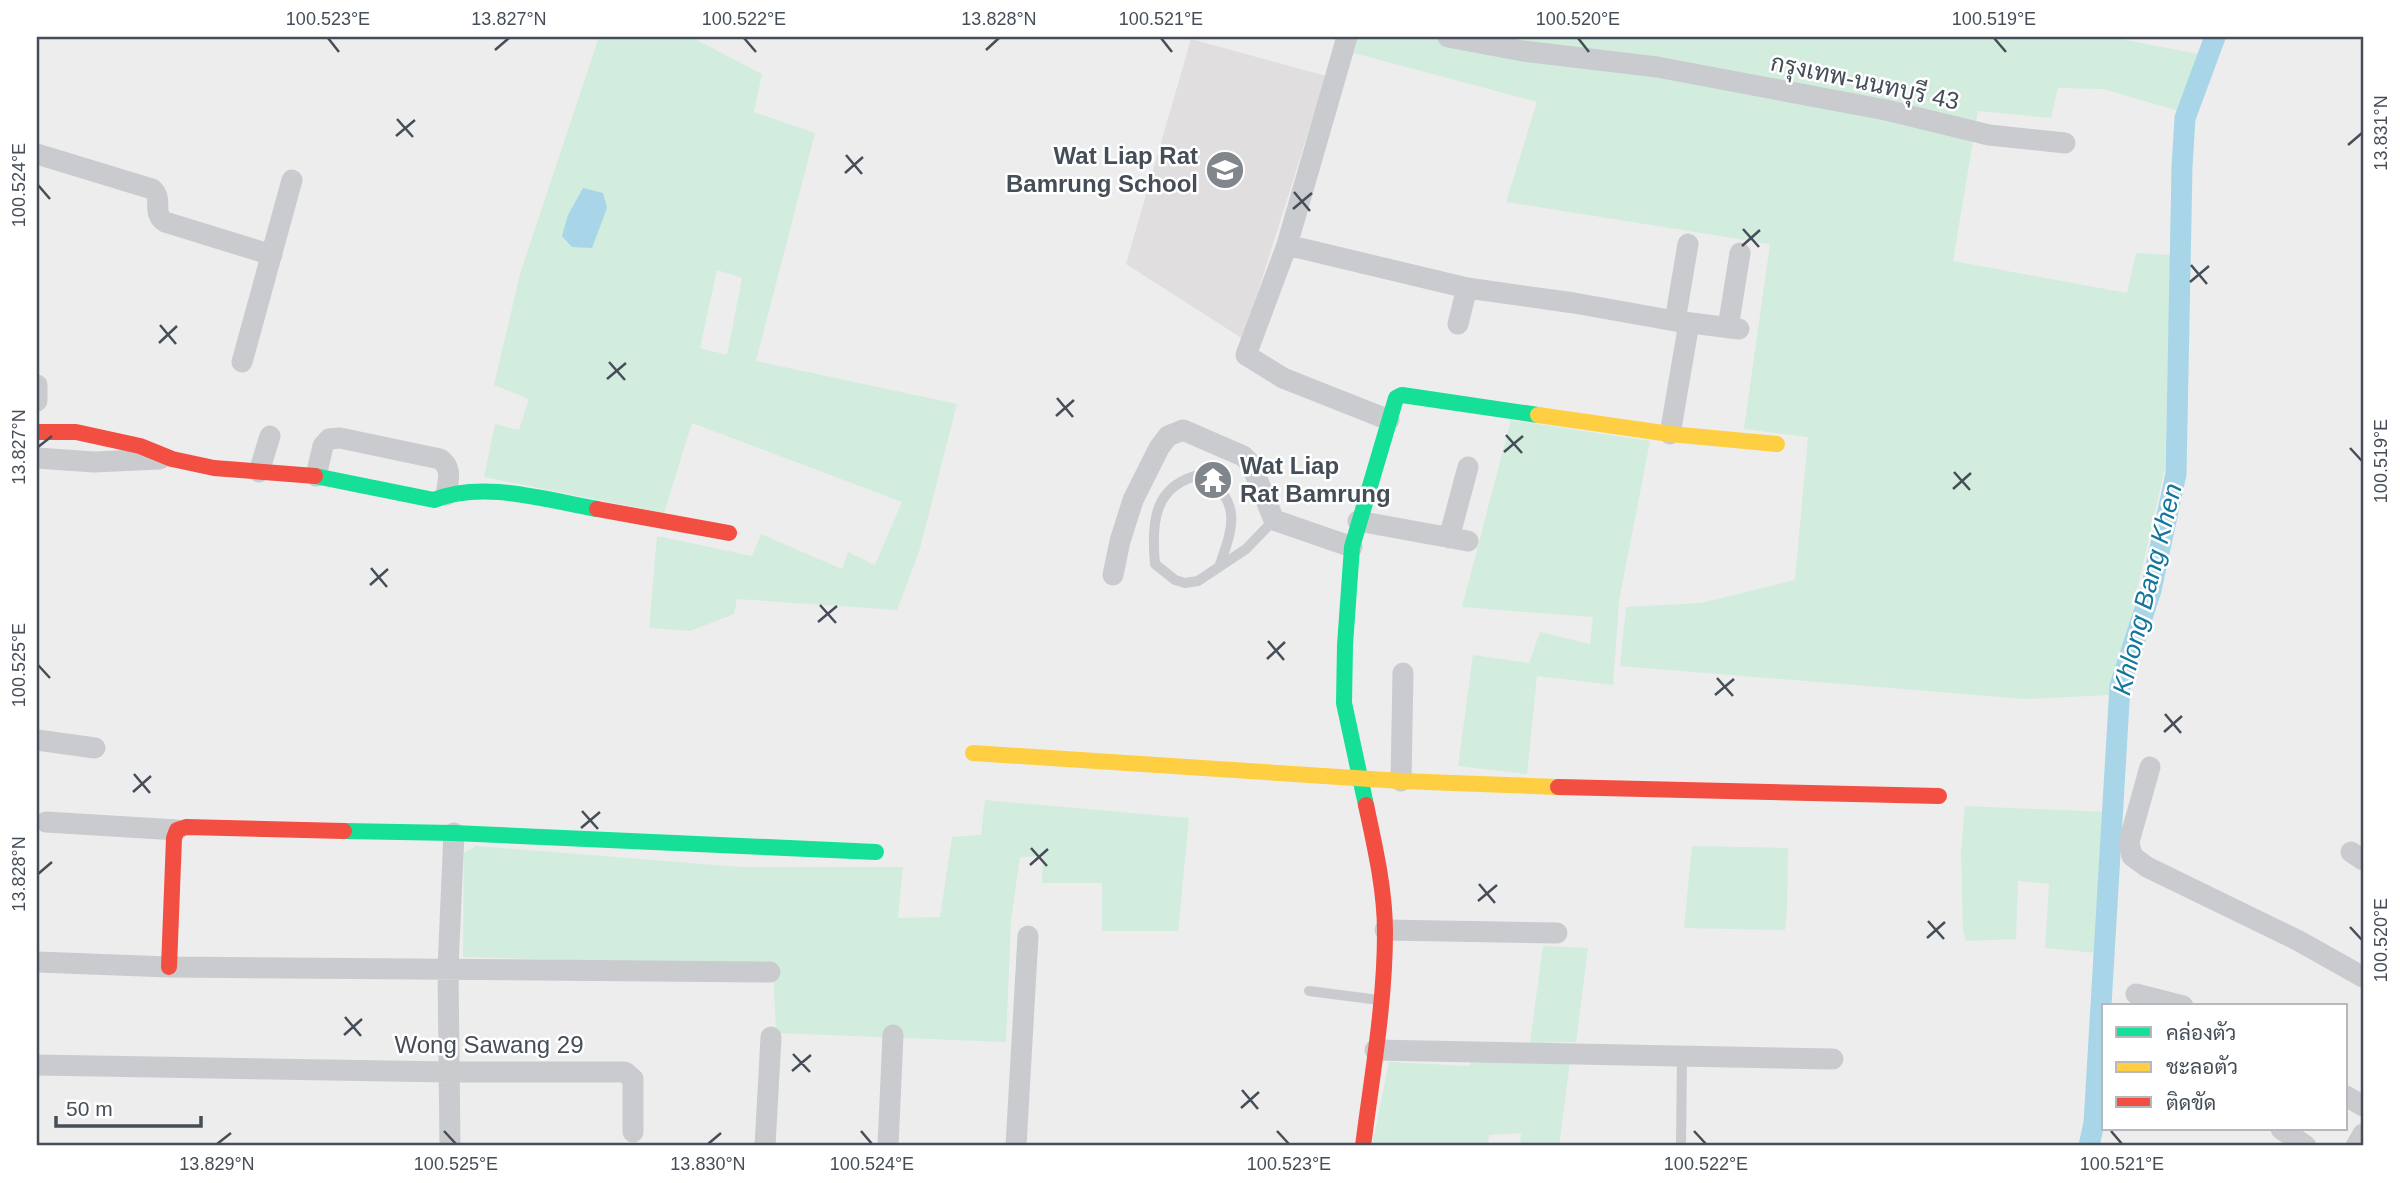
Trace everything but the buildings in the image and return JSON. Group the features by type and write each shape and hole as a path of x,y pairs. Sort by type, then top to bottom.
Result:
{"street":[{"path":"1347,37 1287,245 1246,355 1283,379 1389,420"},
{"name":"กรุงเทพ-นนทบุรี 43","path":"1448,37 1523,51 1657,67 1886,110 1989,135 2065,143"},
{"path":"37,154 152,189 159,200 159,218 165,222 272,255"},
{"path":"242,362 292,180"},
{"path":"1670,434 1688,244"},
{"path":"1287,245 1468,288 1733,329 1740,253"},
{"path":"1458,324 1468,288"},
{"path":"37,385 37,401"},
{"path":"1363,1146 1382,1000 1385,930 1378,860 1344,703 1345,645 1352,547 1396,398 1402,395 1670,434 1777,444"},
{"path":"1113,575 1133,500 1159,448 1168,436 1183,430 1243,456 1258,476 1274,520 1352,547"},
{"path":"37,432 76,432 98,436 140,446 172,459 214,468 316,476 434,500 446,495 487,489 729,533"},
{"path":"259,472 270,436"},
{"path":"316,476 323,446 329,439 340,438 440,459 449,469 446,495"},
{"path":"37,458 94,462 172,459"},
{"path":"1358,521 1459,539 1468,467"},
{"path":"1402,781 1403,673"},
{"path":"37,740 95,748"},
{"path":"973,753 1205,766 1402,781 1628,790 1939,796"},
{"path":"2150,767 2129,842 2132,856 2147,867 2299,941 2363,977"},
{"path":"46,822 177,830 186,827 454,833 876,852"},
{"path":"169,967 174,838 177,830"},
{"path":"450,1146 448,968 454,833"},
{"path":"1385,930 1557,933"},
{"path":"1016,1146 1028,936"},
{"path":"37,962 169,967 770,972"},
{"path":"2136,994 2175,1004"},
{"path":"888,1146 893,1035"},
{"path":"765,1146 771,1037"},
{"path":"1375,1050 1833,1059"},
{"name":"Wong Sawang 29","path":"37,1065 625,1072 633,1079 634,1132"},
{"path":"2282,1130 2306,1146"},
{"path":"2356,1146 2363,1134"}],"lane":[{"path":"1219,568 1232,531 1231,509 1214,482 1203,474 1184,478 1161,502 1155,516 1152,540 1155,564 1164,573 1185,583 1198,581 1219,568 1246,550 1274,520"},
{"path":"1309,991 1382,1000"},
{"path":"1681,1146 1682,1055"}],"shaded area":[{"name":"Wat Liap Rat Bamrung School","path":"1191,39 1326,76 1243,339 1126,264"}],"green space":[{"path":"599,37 691,37 762,74 754,112 815,133 756,361 957,404 919,552 897,610 737,599 734,614 690,631 649,628 657,536 752,556 761,534 842,569 848,552 875,565 902,502 692,423 664,513 484,477 495,424 519,430 529,399 494,385 520,274","holes":["717,270 742,278 727,355 700,348"]},
{"path":"1358,37 2110,37 2198,54 2179,111 2103,89 2058,88 2051,118 1978,111 1953,261 2127,293 2136,253 2171,255 2165,468 2110,695 2025,699 1620,666 1626,607 1701,603 1795,580 1808,437 1744,429 1770,244 1506,202 1537,102 1354,53"},
{"path":"1511,420 1650,441 1619,601 1613,685 1537,676 1527,774 1458,766 1473,655 1529,663 1540,632 1590,644 1593,617 1462,607"},
{"path":"985,800 1189,818 1178,931 1102,931 1102,883 1042,883 1043,856 1020,857 1011,920 1006,1042 776,1033 773,966 463,957 464,853 476,846 741,867 903,867 898,918 940,917 952,837 981,835"},
{"path":"1965,806 2109,812 2097,953 2045,948 2049,884 2018,881 2016,939 1966,941 1963,931 1961,851"},
{"path":"1692,846 1788,848 1785,930 1684,928"},
{"path":"1543,946 1588,948 1576,1042 1530,1043"},
{"path":"1474,1057 1570,1062 1559,1146 1520,1146 1521,1133 1489,1135 1488,1146 1372,1146 1389,1062 1469,1066"}],"water":[{"path":"583,188 603,193 607,208 592,248 572,247 562,236 568,215"}],"waterway":[{"name":"Khlong Bang Khen","path":"2089,1146 2094,1123 2120,686 2151,590 2176,474 2185,118 2215,37"}],"traffic: fast":[{"path":"1366,805 1344,703 1352,547 1396,398 1402,395 1538,415"},
{"path":"315,476 434,500 453,494 494,492 597,509"},
{"path":"344,831 454,833 876,852"}],"traffic: slow":[{"path":"1538,415 1670,434 1777,444"},
{"path":"973,753 1401,781 1558,787"}],"traffic: jam":[{"path":"37,432 76,432 140,446 172,459 214,468 315,476"},
{"path":"597,509 729,533"},
{"path":"1558,787 1939,796"},
{"path":"1363,1146 1380,1013 1385,932 1381,884 1366,805"},
{"path":"169,967 174,838 177,830 186,827 344,831"}],"place":[{"name":"Wat Liap Rat Bamrung School","path":"1225,170"},
{"name":"Wat Liap Rat Bamrung","path":"1213,480"}]}
